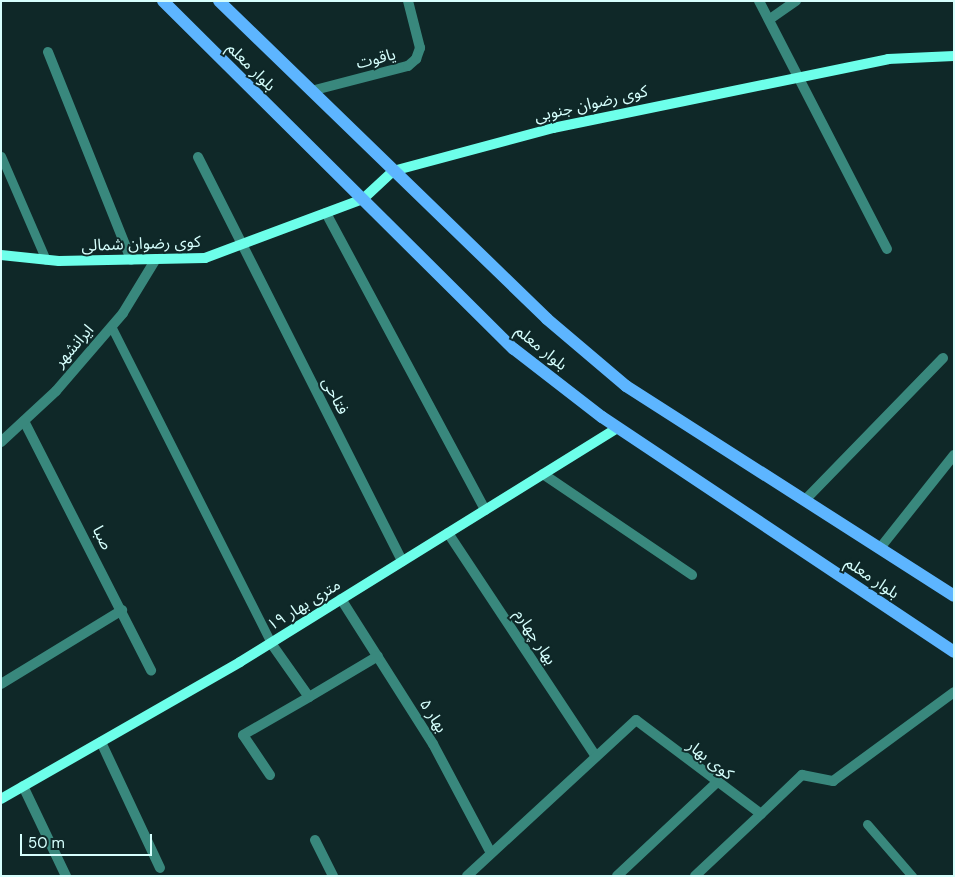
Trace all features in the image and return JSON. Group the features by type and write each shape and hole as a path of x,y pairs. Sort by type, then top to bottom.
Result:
{"main road":[{"name":"بلوار معلم","path":"163,1 514,349 617,428 954,652"},
{"name":"بلوار معلم","path":"219,1 392,171 547,319 626,386 953,594"}],"street":[{"name":"یاقوت","path":"311,91 408,66 416,59 420,48 408,1"},
{"path":"759,1 770,19 799,80 887,249"},
{"path":"770,19 796,1"},
{"path":"48,52 131,260"},
{"name":"کوی رضوان جنوبی","path":"392,171 553,128 799,80 888,59 954,56"},
{"name":"فتاحی","path":"198,158 402,561"},
{"path":"362,199 392,171"},
{"name":"کوی رضوان شمالی","path":"1,255 46,260 205,258 362,199"},
{"path":"326,213 484,510"},
{"name":"ایرانشهر","path":"1,442 24,421 111,326 156,259"},
{"path":"805,500 943,358"},
{"name":"صبا","path":"24,421 151,670"},
{"name":"۱۹ متری بهار","path":"1,799 271,643 617,428"},
{"path":"880,548 954,455"},
{"path":"543,474 692,575"},
{"name":"بهار چهارم","path":"448,533 596,757"},
{"name":"بهار ۵","path":"341,599 433,744 491,853"},
{"path":"1,684 122,610"},
{"path":"271,643 309,697"},
{"path":"270,775 243,735 378,656"},
{"path":"695,876 802,775 833,781 954,692"},
{"name":"کوی بهار","path":"467,876 636,720 715,784 760,814"},
{"path":"101,742 160,868"},
{"path":"617,876 715,784"},
{"path":"23,786 66,876"},
{"path":"315,840 333,876"}],"lane":[{"path":"1,156 46,260"},
{"path":"111,326 271,643"},
{"path":"867,824 912,876"}]}
